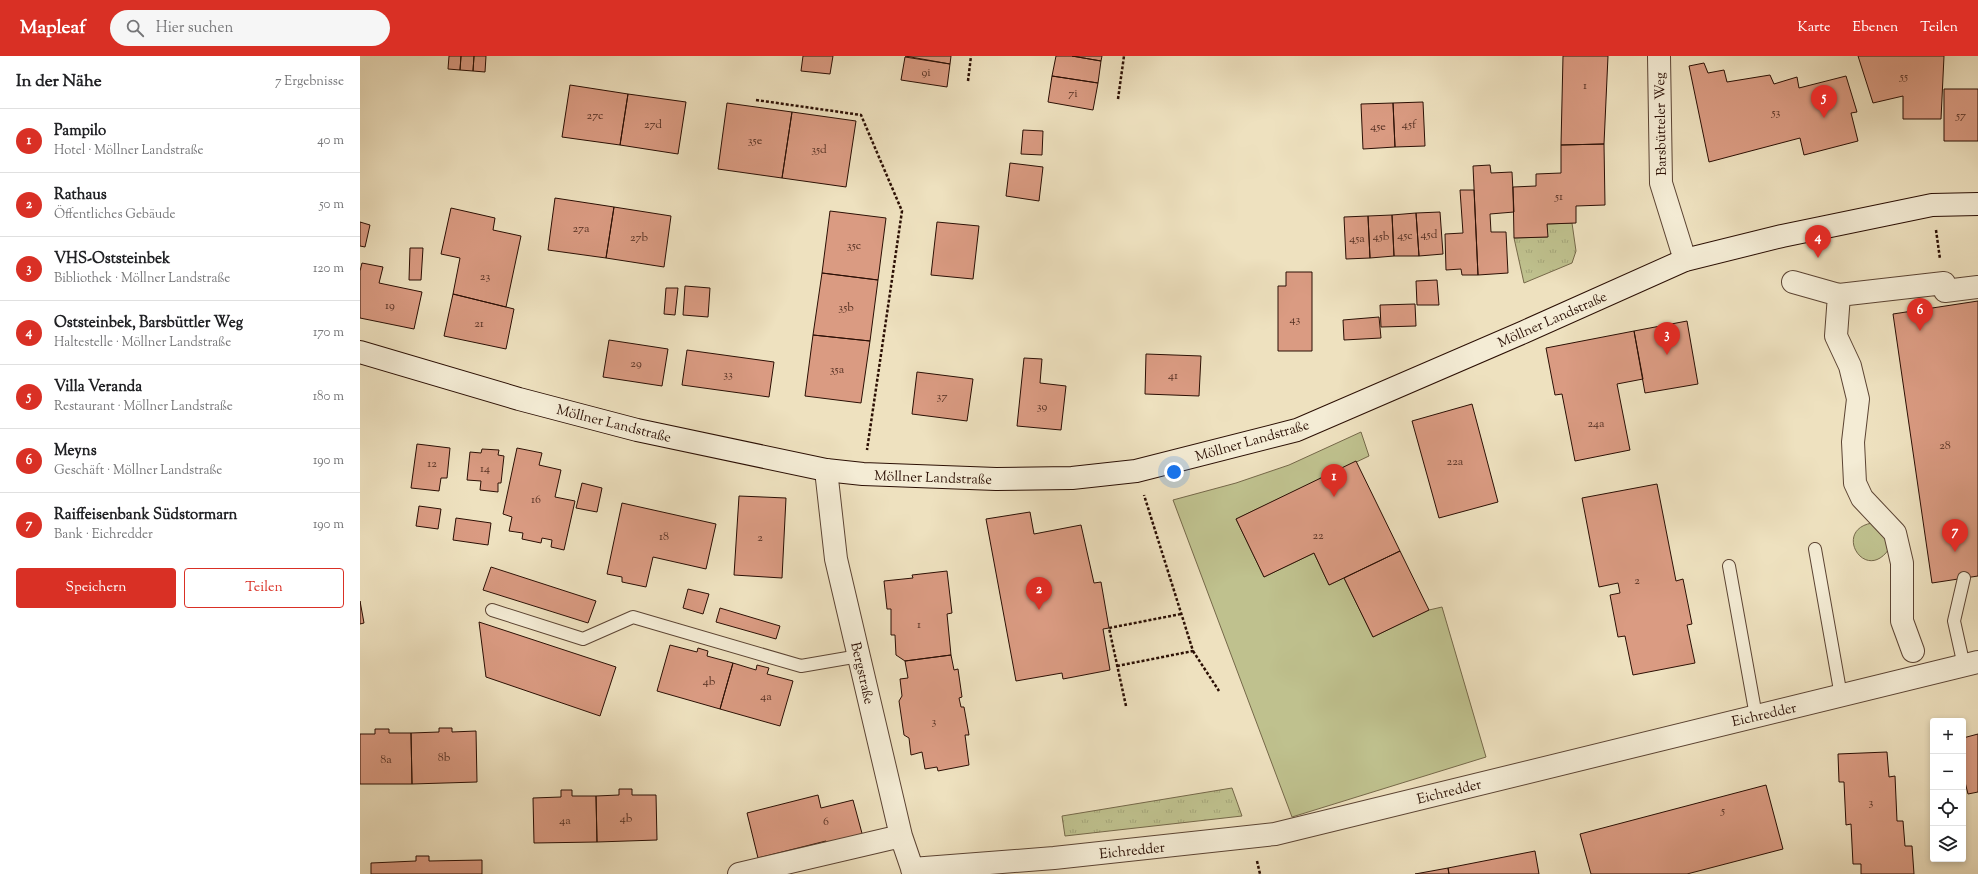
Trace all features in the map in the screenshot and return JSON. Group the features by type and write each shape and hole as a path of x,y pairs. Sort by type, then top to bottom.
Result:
{"street":[{"name":"Barsbütteler Weg","path":"1659,56 1661,183 1685,260"},
{"name":"Möllner Landstraße","path":"360,352 519,399 637,430 826,470 863,474 996,479 1072,478 1136,471 1297,430 1524,332 1685,260 1782,236 1932,205 1978,204"},
{"path":"1793,282 1839,295 1944,283 1945,291 1978,287"},
{"path":"1839,295 1836,336 1850,366 1858,400 1853,442 1855,484 1862,498 1895,532 1902,563 1902,621 1913,652"},
{"name":"Bergstraße","path":"826,470 836,559 901,836 913,872"},
{"name":"Eichredder","path":"913,872 1275,834 1971,664"},
{"path":"739,874 901,836"}],"lane":[{"path":"1815,549 1841,696"},
{"path":"1728,566 1756,716"},
{"path":"1964,578 1954,621 1971,664"},
{"path":"492,610 583,639 633,617 801,666 859,656"}],"path":[{"path":"968,81 972,56"},
{"path":"1118,99 1124,56"},
{"path":"756,100 860,115 902,212 863,474"},
{"path":"1932,205 1944,283"},
{"path":"1136,471 1193,652 1219,691"},
{"path":"1126,706 1109,628 1181,614"},
{"path":"1117,666 1193,652"}],"green space":[{"path":"1572,223 1576,251 1572,263 1524,283 1514,238 1547,237 1547,224"},
{"path":"1361,432 1369,456 1236,519 1264,577 1314,553 1329,585 1344,578 1373,637 1429,610 1442,607 1486,757 1292,817 1173,500 1236,483 1289,465"},
{"path":"1872,523 1881,525 1889,549 1880,558 1871,561 1863,558 1856,552 1853,544 1854,535 1860,528"},
{"path":"1232,788 1242,816 1065,836 1062,816"}],"building":[{"path":"449,56 461,56 460,70 448,69"},
{"path":"461,56 474,56 473,71 460,70"},
{"path":"474,56 486,56 485,72 473,71"},
{"path":"803,56 833,56 830,74 801,71"},
{"path":"905,56 951,56 950,64"},
{"path":"1056,56 1072,56 1101,61 1098,83 1052,76"},
{"path":"1072,56 1102,56 1101,61"},
{"path":"1563,56 1608,56 1604,144 1561,145"},
{"path":"1858,56 1944,56 1941,119 1903,119 1903,96 1873,103"},
{"path":"905,57 950,64 947,87 901,80"},
{"path":"1704,63 1708,73 1724,70 1727,82 1770,75 1774,84 1797,77 1799,88 1846,76 1857,112 1851,113 1858,141 1804,155 1800,138 1709,162 1689,66"},
{"path":"1052,76 1098,83 1093,110 1048,102"},
{"path":"570,85 628,94 620,145 562,137"},
{"path":"1944,89 1978,89 1978,141 1944,141"},
{"path":"628,94 686,102 678,154 620,145"},
{"path":"1423,102 1425,146 1395,147 1393,103"},
{"path":"727,103 792,112 782,178 718,169"},
{"path":"1393,103 1395,147 1363,149 1361,104"},
{"path":"792,112 856,121 846,187 782,178"},
{"path":"1023,130 1043,131 1042,155 1021,154"},
{"path":"1604,144 1605,205 1576,206 1576,223 1547,224 1548,237 1514,238 1513,187 1536,186 1536,174 1561,173 1561,145"},
{"path":"1010,163 1043,167 1039,201 1006,196"},
{"path":"1490,165 1491,173 1512,172 1514,212 1490,214 1491,232 1506,232 1508,273 1478,275 1473,166"},
{"path":"1460,190 1474,190 1478,275 1462,275 1461,269 1446,270 1445,234 1463,233"},
{"path":"555,198 614,207 606,258 548,250"},
{"path":"614,207 671,216 664,267 606,258"},
{"path":"451,208 495,218 493,230 521,236 506,307 453,294 460,258 441,254"},
{"path":"830,211 886,218 878,280 822,273"},
{"path":"1440,212 1443,254 1419,256 1416,213"},
{"path":"1416,213 1419,256 1394,256 1392,215"},
{"path":"1392,215 1394,256 1370,258 1368,216"},
{"path":"1368,216 1370,258 1346,259 1344,217"},
{"path":"360,222 370,225 365,247 360,246"},
{"path":"937,222 979,226 973,279 931,275"},
{"path":"410,248 423,248 421,280 409,280"},
{"path":"362,263 383,267 379,283 422,292 414,329 360,318 360,271"},
{"path":"1286,272 1312,272 1312,351 1278,351 1278,286 1286,286"},
{"path":"822,273 878,280 870,341 813,335"},
{"path":"1437,280 1439,305 1417,305 1416,281"},
{"path":"685,286 710,288 708,317 683,315"},
{"path":"666,288 678,288 675,315 664,314"},
{"path":"453,294 514,309 506,349 444,336"},
{"path":"1978,301 1978,576 1932,583 1893,314"},
{"path":"1415,304 1416,326 1381,327 1380,305"},
{"path":"1379,317 1381,338 1344,340 1343,320"},
{"path":"1687,321 1698,384 1645,393 1634,331"},
{"path":"1634,331 1643,379 1617,384 1630,450 1575,461 1562,394 1555,395 1546,348"},
{"path":"813,335 870,341 861,403 805,396"},
{"path":"609,340 668,349 662,386 603,377"},
{"path":"687,350 774,362 769,397 682,385"},
{"path":"1146,354 1201,356 1199,396 1145,394"},
{"path":"1024,358 1042,359 1040,383 1066,386 1061,430 1017,426"},
{"path":"917,372 973,379 967,421 912,414"},
{"path":"1472,404 1498,502 1439,518 1412,421"},
{"path":"417,444 450,448 447,478 441,478 439,491 411,488"},
{"path":"517,448 542,453 539,465 561,470 555,497 575,501 564,550 551,547 552,540 542,538 541,543 522,539 523,533 509,531 512,517 503,514"},
{"path":"482,449 499,450 498,455 504,456 501,483 498,483 498,492 480,490 481,481 467,480 470,452 481,453"},
{"path":"1356,461 1400,551 1329,585 1314,553 1264,577 1236,519"},
{"path":"582,483 602,488 597,512 576,508"},
{"path":"1657,484 1676,581 1683,579 1692,624 1687,625 1695,663 1633,675 1625,636 1618,637 1610,595 1620,593 1618,583 1599,587 1582,498"},
{"path":"739,496 786,498 782,578 734,575"},
{"path":"622,503 716,524 706,569 653,557 646,587 622,582 622,577 607,574"},
{"path":"419,506 441,509 438,529 416,526"},
{"path":"1030,512 1034,534 1081,525 1094,583 1101,582 1109,628 1103,629 1110,670 1063,679 1062,673 1016,681 986,519"},
{"path":"456,518 491,523 488,545 453,540"},
{"path":"1400,551 1429,610 1373,637 1344,578"},
{"path":"491,567 596,601 588,623 483,590"},
{"path":"947,571 952,613 947,614 951,655 905,661 896,655 895,635 891,635 891,609 887,609 884,581 913,578 912,575"},
{"path":"688,589 709,594 703,614 683,608"},
{"path":"360,601 364,623 360,624"},
{"path":"720,608 780,626 776,639 716,622"},
{"path":"479,622 616,667 600,716 486,677"},
{"path":"670,645 697,652 698,648 708,651 707,656 733,663 720,709 657,691"},
{"path":"951,655 954,670 958,669 962,697 959,698 961,707 964,707 969,735 965,735 969,765 938,771 937,767 925,769 922,752 911,755 909,738 904,735 899,701 902,696 900,679 908,678 905,661"},
{"path":"733,663 756,670 757,665 769,668 767,674 793,681 780,726 720,709"},
{"path":"439,728 452,728 452,732 476,731 477,782 412,784 411,733 439,732"},
{"path":"375,729 389,729 389,733 411,733 412,784 360,784 360,734 375,734"},
{"path":"1978,734 1978,792 1968,794 1966,786 1966,737"},
{"path":"1887,752 1889,777 1895,776 1897,821 1903,821 1905,846 1912,846 1914,874 1861,874 1861,864 1853,864 1851,824 1846,825 1844,782 1839,782 1838,754"},
{"path":"1766,785 1783,849 1687,874 1591,874 1580,834"},
{"path":"619,789 632,789 632,795 656,795 657,840 597,842 596,796 619,795"},
{"path":"561,790 572,790 572,796 596,796 597,842 534,843 533,798 561,797"},
{"path":"818,795 821,808 853,800 863,837 827,845 826,841 758,858 747,813"},
{"path":"1535,851 1539,874 1449,874 1448,868"},
{"path":"416,856 429,856 429,861 482,860 482,874 371,874 371,863 416,861"},
{"path":"1448,868 1449,874 1415,874"}],"place":[{"name":"Villa Veranda","path":"1824,118"},
{"name":"Oststeinbek, Barsbüttler Weg","path":"1818,258"},
{"name":"Meyns","path":"1920,331"},
{"name":"VHS-Oststeinbek","path":"1667,355"},
{"name":"Pampilo","path":"1334,497"},
{"name":"Raiffeisenbank Südstormarn","path":"1955,552"},
{"name":"Rathaus","path":"1039,610"}]}
